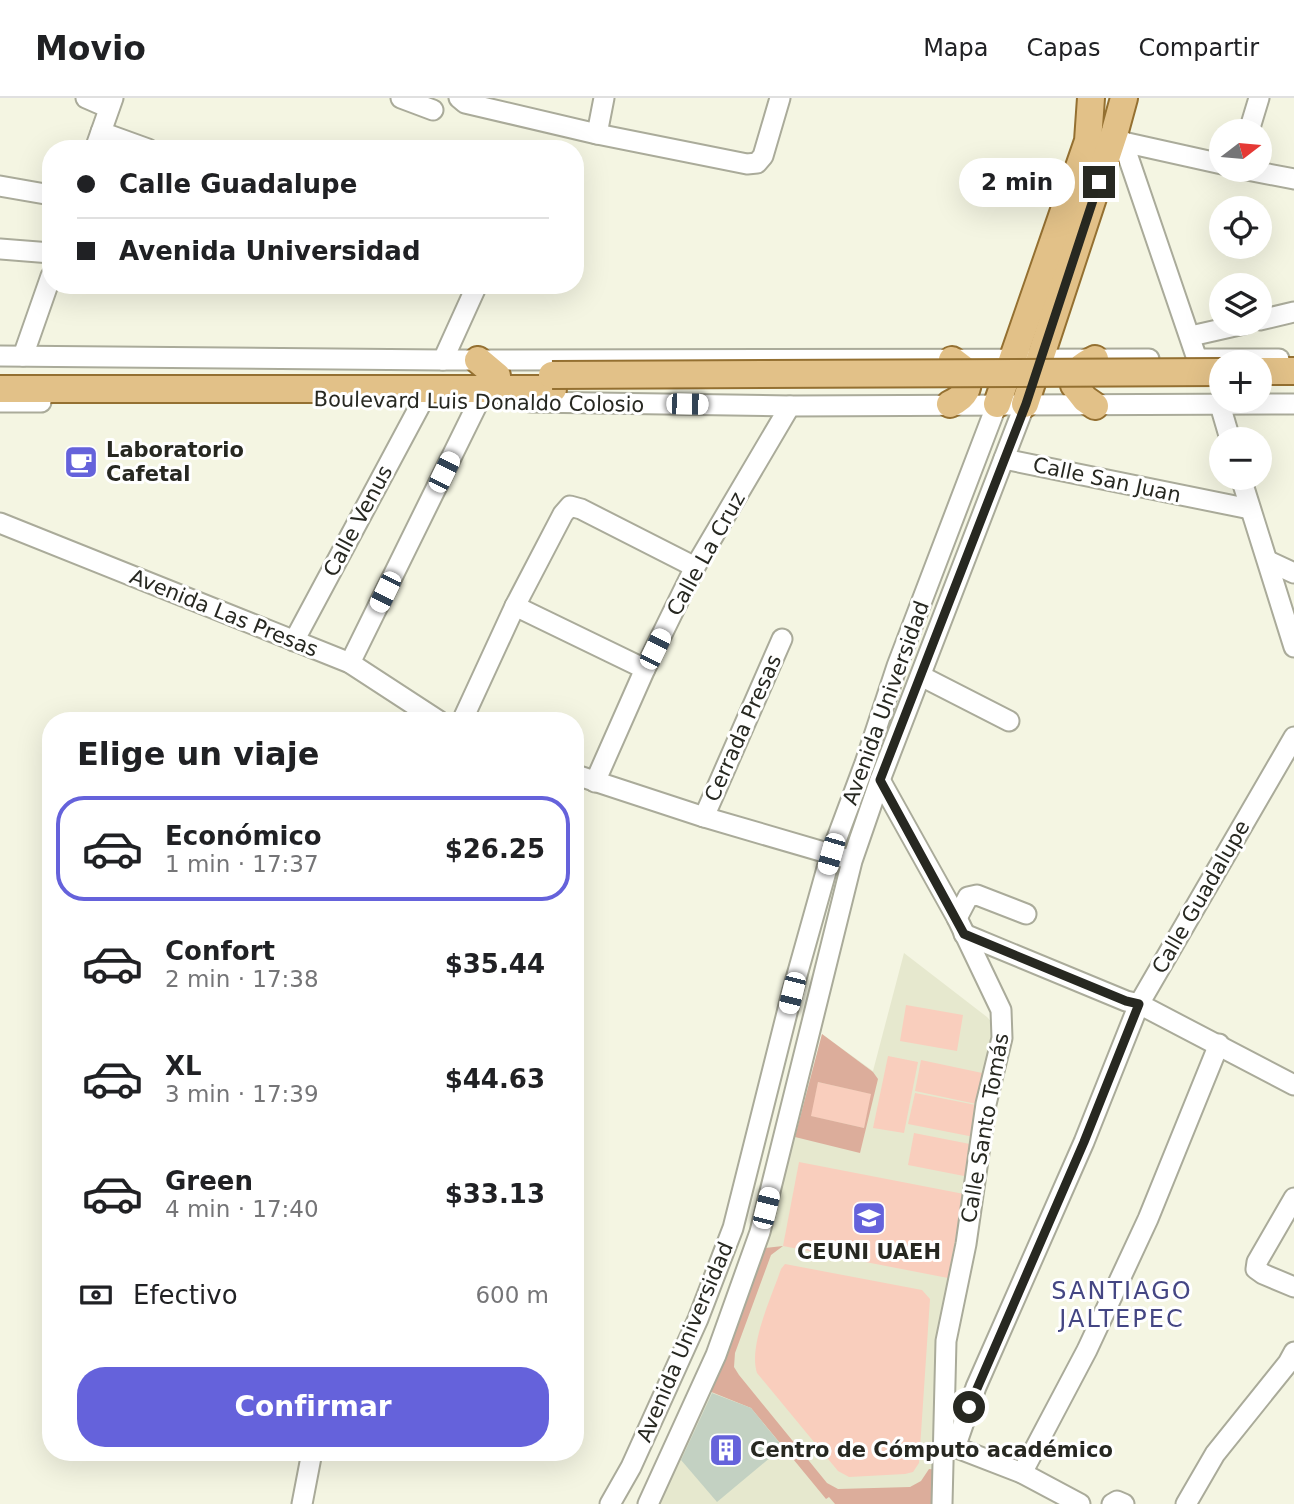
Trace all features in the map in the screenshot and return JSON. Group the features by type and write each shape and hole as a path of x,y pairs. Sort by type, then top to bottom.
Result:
{"main road":[{"name":"Avenida Universidad","path":"997,404 1088,141 1091,98"},
{"name":"Avenida Universidad","path":"1026,404 1119,136 1124,98"},
{"path":"1095,359 1078,370 1074,385 1078,392 1095,406"},
{"path":"950,404 964,394 968,386 965,370 952,360"},
{"path":"1272,371 1294,371"},
{"path":"552,382 1209,372"},
{"path":"0,377 552,382 1209,397"},
{"path":"0,389 487,381"},
{"path":"1272,390 1294,390"}],"street":[{"path":"86,98 111,103 98,140"},
{"path":"401,98 433,110"},
{"path":"459,98 465,103 597,134 747,164 757,163 763,156 780,98"},
{"path":"597,134 604,98"},
{"path":"1253,119 1259,98"},
{"path":"1119,136 1209,160"},
{"path":"1119,136 1198,359"},
{"path":"1272,175 1294,179"},
{"path":"0,186 42,193"},
{"path":"0,249 42,252"},
{"path":"23,356 45,294"},
{"path":"443,360 473,294"},
{"path":"1272,317 1294,312"},
{"path":"1191,336 1209,332"},
{"name":"Boulevard Luis Donaldo Colosio","path":"0,356 443,360 487,381 790,406 1095,406 1209,398"},
{"name":"Boulevard Luis Donaldo Colosio","path":"0,402 423,400 487,381 952,360 1294,359"},
{"path":"350,663 487,381"},
{"name":"Calle Venus","path":"293,641 423,400"},
{"name":"Boulevard Luis Donaldo Colosio","path":"1272,402 1294,404"},
{"name":"Avenida Universidad","path":"610,1504 631,1467 698,1319 733,1228 792,993 831,854 897,666 997,404"},
{"name":"Avenida Universidad","path":"648,1504 716,1355 760,1232 852,861 880,780 1026,404"},
{"name":"Calle La Cruz","path":"595,782 645,669 695,567 790,406"},
{"name":"Calle San Juan","path":"1004,459 1250,509"},
{"path":"1244,490 1294,647"},
{"path":"466,712 515,606 563,514 570,506 581,509 695,567"},
{"name":"Avenida Las Presas","path":"0,523 350,663 425,712"},
{"path":"1268,561 1294,573"},
{"path":"515,606 645,669"},
{"name":"Cerrada Presas","path":"704,817 782,639"},
{"path":"921,676 1009,721"},
{"name":"Calle Guadalupe","path":"948,1445 1084,1142 1139,1004 1294,737"},
{"path":"584,778 852,861"},
{"name":"Calle Santo Tomás","path":"880,780 961,926 1001,1010 1003,1022 1002,1038 986,1104 966,1244 946,1341 948,1445 942,1504"},
{"path":"1026,914 977,895 968,897 961,926 1126,1001 1139,1004 1294,1085"},
{"path":"1022,1473 1087,1350 1142,1230 1219,1044"},
{"path":"1294,1198 1257,1262 1256,1269 1263,1275 1294,1287"},
{"path":"1186,1504 1215,1454 1294,1352"},
{"path":"948,1445 1022,1473 1080,1504"},
{"path":"302,1504 310,1461"},
{"path":"1112,1504 1117,1501 1124,1504"}],"shaded area":[{"name":"CEUNI UAEH","path":"904,953 987,1017 998,1029 970,1189 937,1504 657,1504 721,1366 765,1248 822,1034 873,1071"},
{"path":"906,1005 963,1015 957,1051 900,1041"},
{"path":"822,1034 873,1072 878,1079 860,1153 795,1137","holes":["818,1082 871,1094 864,1128 811,1116"]},
{"path":"888,1056 918,1062 904,1133 873,1128"},
{"path":"921,1060 987,1074 981,1105 915,1091"},
{"path":"818,1082 872,1094 864,1128 810,1116"},
{"path":"915,1093 981,1106 974,1137 908,1124"},
{"path":"914,1133 975,1145 969,1177 908,1165"},
{"path":"799,1162 964,1194 948,1278 783,1246"},
{"path":"783,1246 771,1255 735,1353 734,1367 827,1483 838,1489 910,1487 921,1481 929,1469 937,1470 937,1504 835,1504 829,1497 826,1499 751,1408 709,1391 765,1248"},
{"path":"785,1264 922,1290 930,1299 919,1463 913,1472 849,1477 838,1471 757,1373 755,1362 758,1335"}],"building":[{"name":"Centro de Cómputo académico","path":"712,1393 751,1408 783,1447 717,1502 681,1460"}],"place":[{"name":"Laboratorio Cafetal","path":"81,462"},
{"name":"CEUNI UAEH","path":"869,1218"},
{"name":"Centro de Cómputo académico","path":"726,1450"}],"district":[{"name":"SANTIAGO JALTEPEC","path":"1122,1305"}],"route":[{"path":"969,1407 1029,1273 1139,1004 964,934 880,780 1026,404 1099,182"}]}
